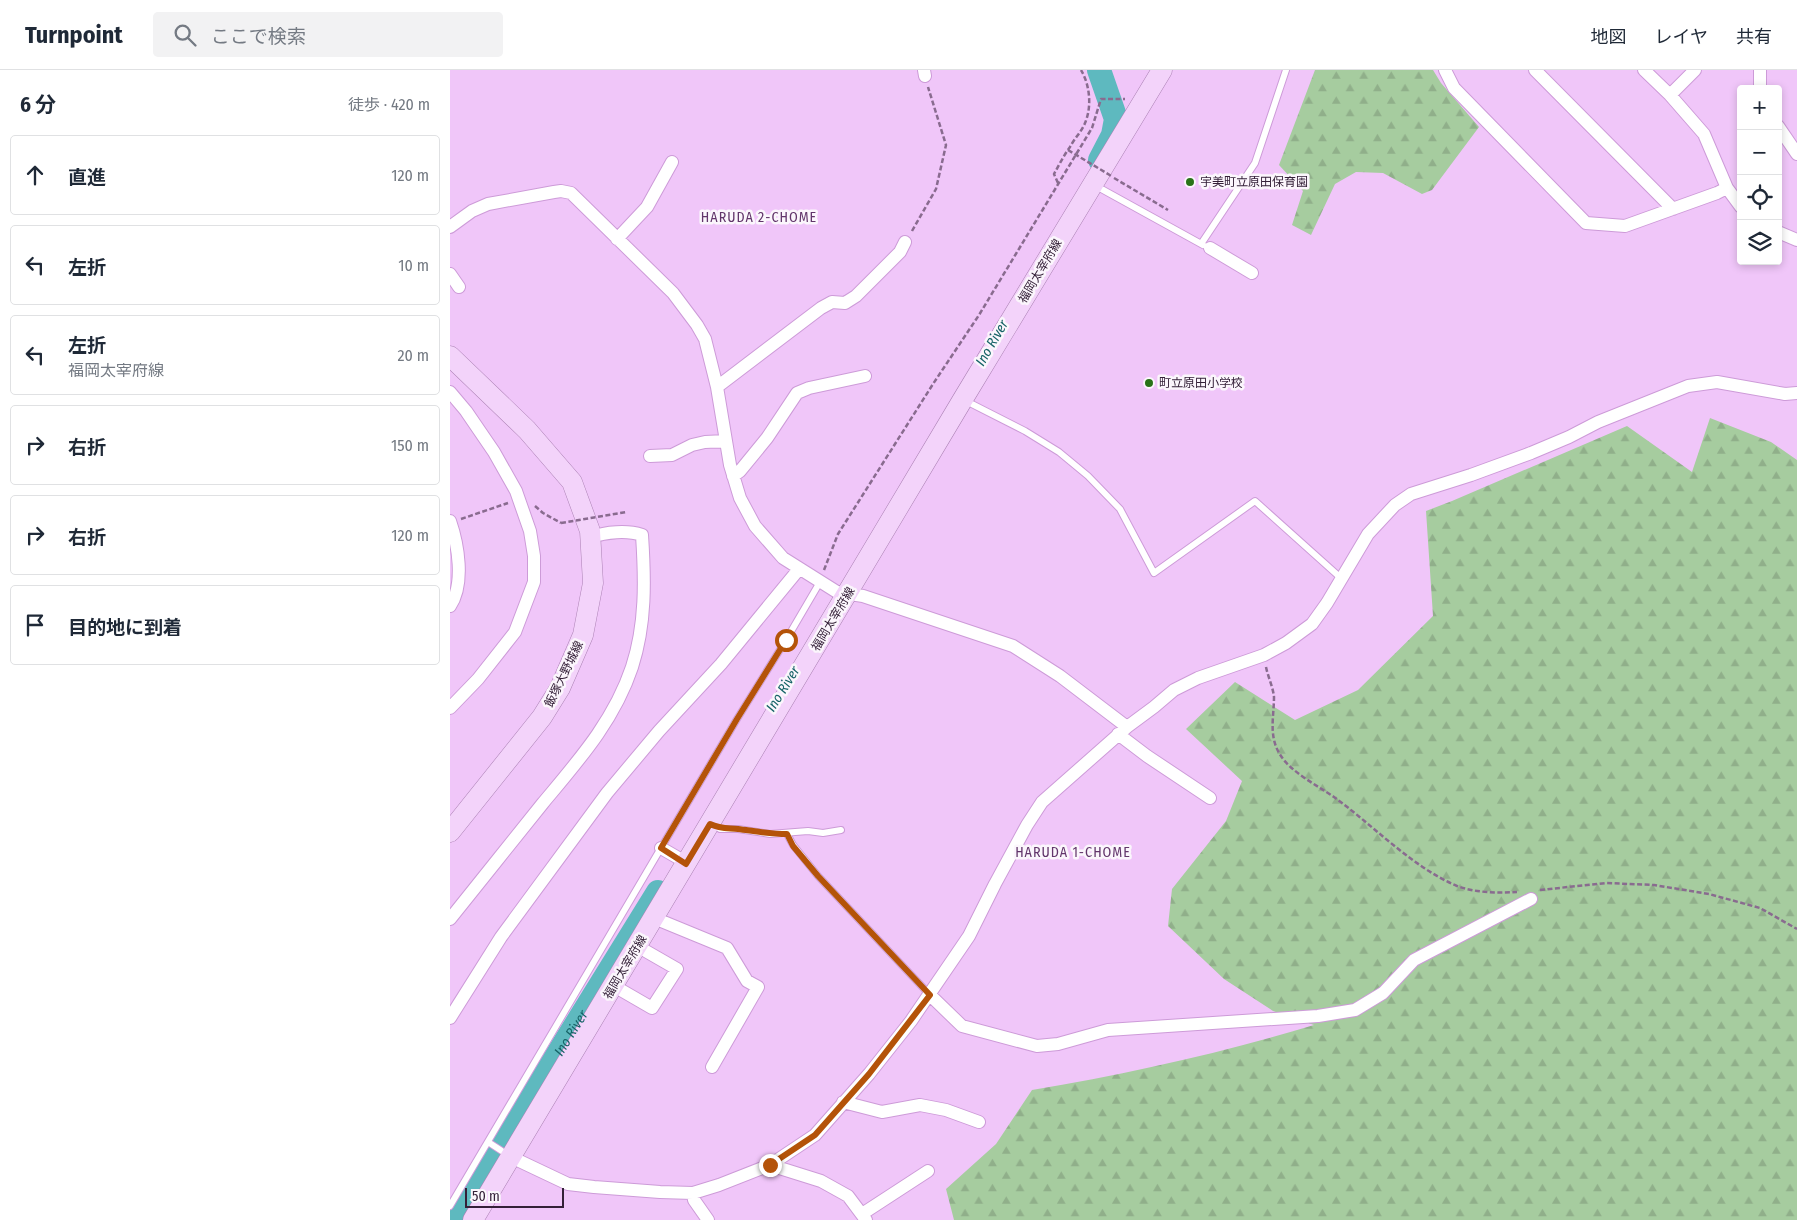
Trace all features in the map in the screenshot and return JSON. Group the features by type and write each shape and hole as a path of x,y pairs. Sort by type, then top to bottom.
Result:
{"main road":[{"name":"福岡太宰府線","path":"473,1220 508,1155 614,986 684,862 710,824 963,399 1162,70"},
{"name":"飯塚大野城線","path":"450,356 527,430 572,482 591,536 594,583 583,635 560,688 542,717 450,832"}],"street":[{"path":"1445,70 1454,88 1586,223 1625,226 1727,188"},
{"path":"1535,70 1673,209"},
{"path":"1644,70 1670,95 1704,134 1727,188 1737,202"},
{"path":"1670,95 1695,70"},
{"path":"1760,70 1760,85"},
{"path":"1781,130 1797,154"},
{"path":"617,239 647,207 672,162"},
{"path":"450,227 472,211 488,204 562,191 571,193 672,294 697,324 705,339 717,387 733,476 740,498 755,526 783,558 799,570 837,592 863,596 1013,646 1060,676 1123,730 1147,756 1210,798"},
{"path":"1782,234 1797,240"},
{"path":"717,387 821,308 832,302 844,303 856,296 900,252 906,242"},
{"path":"1206,246 1252,273"},
{"path":"450,274 459,287"},
{"path":"733,476 740,471 767,438 797,393 809,388 865,376"},
{"path":"508,1155 568,1184 594,1188 693,1192 720,1185 770,1165 815,1135 875,1066 930,995 969,936 1022,833 1042,802 1123,730 1174,690 1190,682 1264,655 1286,643 1312,624 1342,579 1368,534 1395,505 1411,494 1531,453 1598,422 1688,386 1717,382 1785,394 1797,393"},
{"path":"450,392 466,411 494,452 519,500 530,531 534,556 534,582 515,632 478,679 450,708"},
{"path":"650,456 672,455 692,445 726,441"},
{"path":"450,522 458,556 459,579 450,606"},
{"path":"450,919 599,734 632,668 644,606 645,583 642,536 634,533 602,533 591,536"},
{"path":"450,1018 501,937 607,793 659,731 721,664 799,570"},
{"path":"661,848 684,862"},
{"path":"930,995 962,1026 1037,1046 1085,1038 1108,1030 1318,1016 1355,1010 1383,993 1414,960 1532,895"},
{"path":"654,918 727,948 747,980 758,987 712,1067"},
{"path":"614,986 652,1008 677,969 637,946"},
{"path":"843,1102 882,1112 920,1105 946,1110 979,1122"},
{"path":"770,1165 821,1181 848,1196 864,1217 928,1170"},
{"path":"693,1192 694,1200 708,1220"}],"lane":[{"path":"1093,184 1206,246 1255,163 1286,70"},
{"path":"963,399 1025,430 1058,452 1088,476 1120,510 1154,573 1255,501 1342,579"},
{"path":"450,1206 737,719 820,582"},
{"path":"710,824 720,829 738,829 770,834 808,831 823,833 842,830"},
{"path":"787,834 793,846 818,876 930,995"},
{"path":"488,1142 508,1155"}],"path":[{"path":"1058,183 1054,174 1085,124 1088,111 1089,94 1087,80 1081,70"},
{"path":"906,242 936,189 946,145 924,73"},
{"path":"820,582 838,534 932,384 979,315 1092,128 1101,99 1130,99"},
{"path":"1068,150 1168,210"},
{"path":"450,522 519,500 536,506 561,523 626,512"},
{"path":"1264,655 1268,679 1274,695 1272,722 1274,742 1281,756 1305,778 1335,798 1424,868 1456,885 1472,891 1518,892"},
{"path":"1532,895 1606,883 1654,885 1709,894 1760,908 1797,929"}],"green space":[{"path":"1315,70 1433,70 1441,83 1479,127 1432,190 1422,194 1383,173 1356,172 1335,184 1311,235 1292,225 1303,191 1279,165"},
{"path":"1710,418 1771,442 1797,460 1797,1220 954,1220 946,1189 996,1144 1032,1090 1174,1062 1314,1025 1273,1011 1224,979 1168,926 1172,889 1226,821 1242,781 1186,729 1235,682 1295,720 1358,690 1433,616 1426,511 1627,426 1692,472"}],"waterway":[{"name":"Ino River","path":"1099,70 1116,119 1113,135 1100,160"},
{"name":"Ino River","path":"455,1220 658,892"}],"place":[{"name":"宇美町立原田保育園","path":"1190,182"},
{"name":"町立原田小学校","path":"1149,383"}],"district":[{"name":"HARUDA 2-CHOME","path":"759,217"},
{"name":"HARUDA 1-CHOME","path":"1073,852"}],"route":[{"path":"770,1165 815,1135 869,1074 930,995 818,876 793,846 787,834 720,829 710,824 686,864 661,848 786,640"}]}
